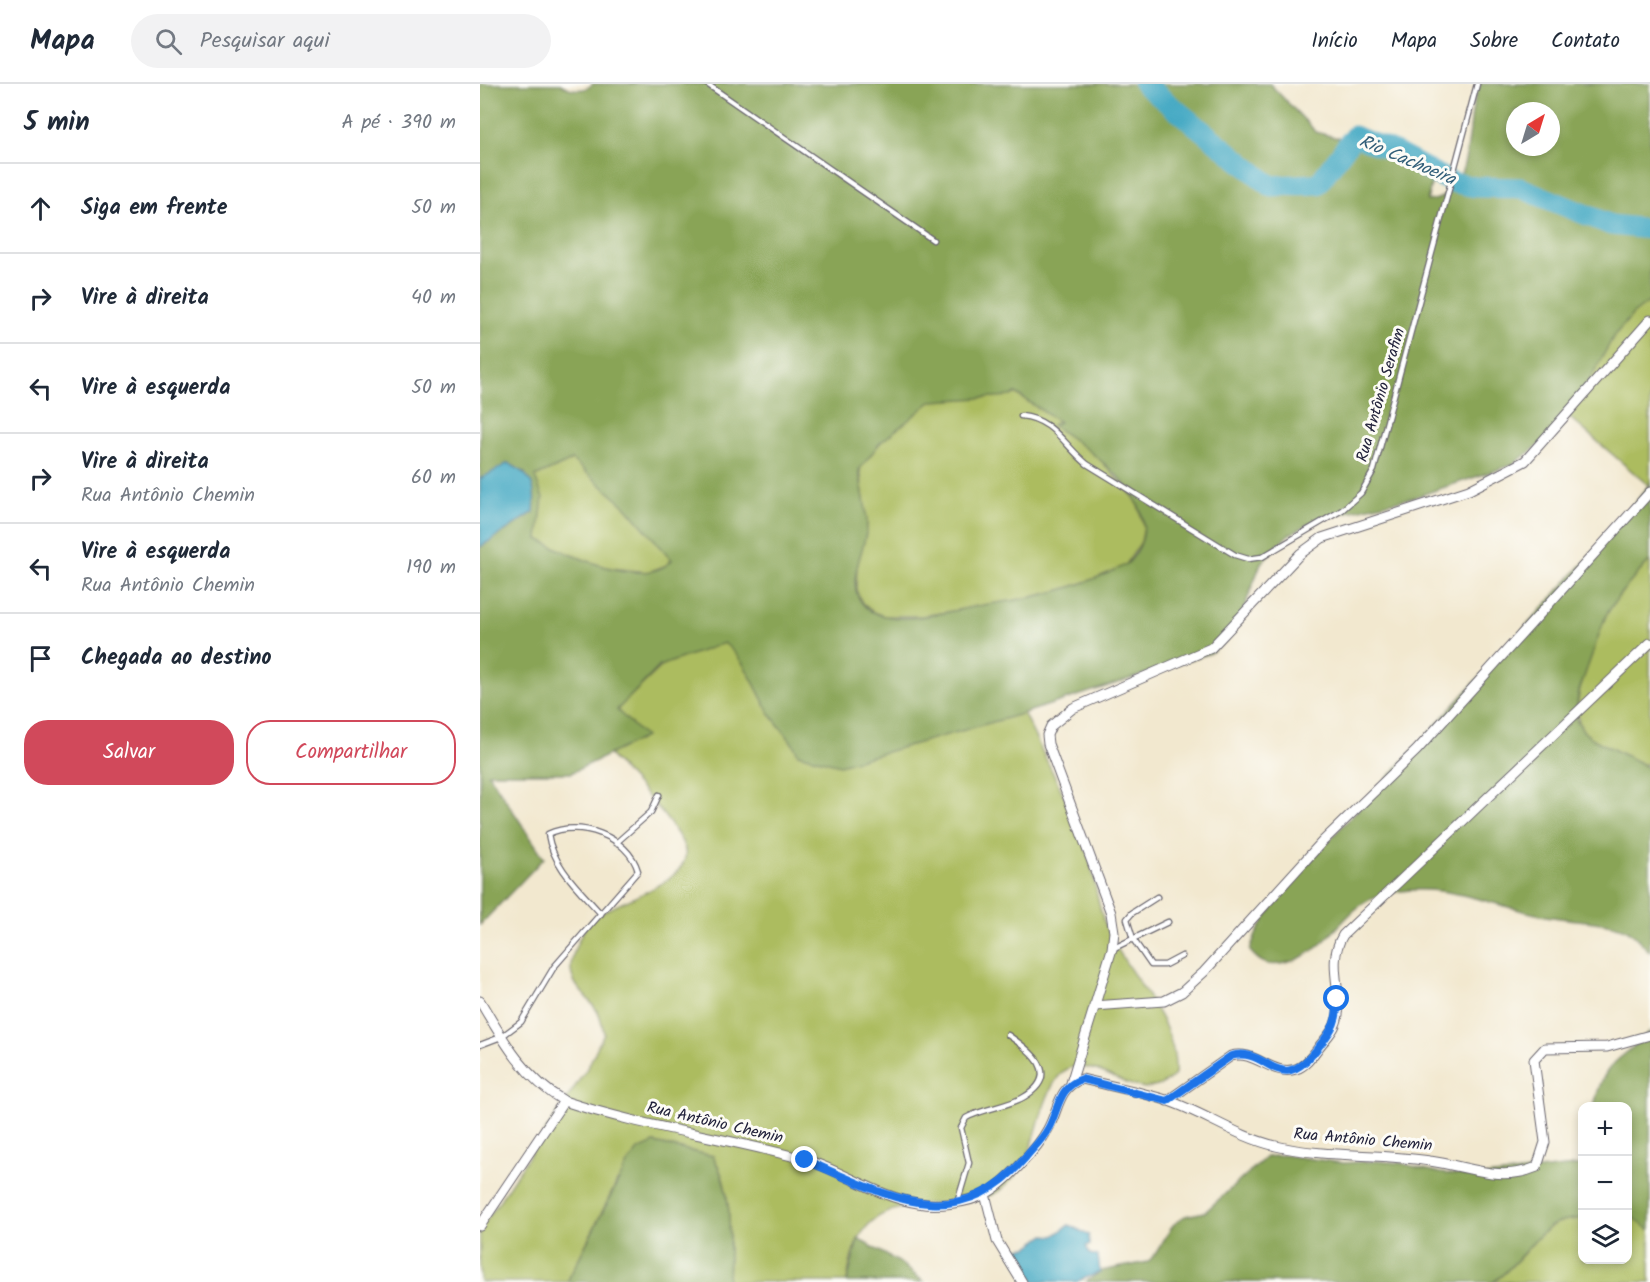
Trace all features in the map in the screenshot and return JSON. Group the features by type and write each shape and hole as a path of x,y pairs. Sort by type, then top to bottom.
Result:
{"street":[{"path":"1071,1083 1112,949 1114,932 1111,913 1048,744 1047,735 1051,726 1073,708 1211,648 1300,554 1322,538 1468,490 1525,461 1650,320"},
{"path":"1094,1006 1164,1001 1182,992 1204,972 1322,842 1417,750 1650,492"},
{"path":"1167,1101 1231,1056 1240,1053 1280,1071 1299,1068 1310,1059 1335,1026 1338,1015 1335,956 1343,935 1650,643"},
{"name":"Rua Antônio Chemin","path":"480,1001 501,1037 527,1073 546,1091 564,1101 587,1109 805,1160 890,1196 919,1204 943,1204 985,1194 1012,1173 1048,1130 1064,1090 1071,1083 1082,1079 1167,1101 1274,1146 1310,1152 1423,1160 1484,1172 1519,1175 1537,1167 1545,1142 1534,1060 1545,1048 1607,1047 1650,1035"},
{"path":"480,1226 564,1101"},
{"path":"985,1194 997,1241 1022,1282"}],"lane":[{"path":"707,84 933,240"},
{"name":"Rua Antônio Serafim","path":"1021,416 1036,418 1047,424 1070,450 1087,464 1235,555 1248,559 1262,557 1342,510 1361,493 1374,470 1477,84"},
{"path":"616,843 651,812 659,795"},
{"path":"480,1045 501,1037 521,1022 554,968 638,871 636,863 616,843 589,829 558,830 549,834 550,846 560,867 600,914"},
{"path":"1156,897 1126,919 1133,939 1151,965 1157,967 1165,965 1182,956"},
{"path":"1112,949 1168,922"},
{"path":"958,1200 969,1163 962,1128 966,1118 1023,1097 1040,1079 1042,1066 1039,1059 1008,1035"}],"green space":[{"path":"480,84 560,84 577,90 585,89 593,84 1270,84 1316,132 1353,142 1433,177 1427,201 1441,198 1458,180 1467,152 1472,112 1480,84 1650,84 1650,301 1633,314 1614,336 1569,417 1553,435 1512,465 1415,497 1320,518 1288,535 1261,563 1242,614 1228,639 1211,653 1018,715 840,765 798,754 769,712 744,666 724,643 660,666 617,710 645,737 571,773 488,773 544,858 480,925 480,547 534,512 525,473 508,463 480,482","holes":["1016,393 1059,422 1052,425 1107,466 1137,502 1143,522 1141,542 1128,563 1079,584 1020,599 910,618 874,613 862,603 855,584 867,524 859,470 880,443 932,401 1011,396","572,460 626,507 672,560 659,569 643,572 625,571 586,560 538,539 543,498 535,477"]},
{"path":"1650,301 1650,483 1648,485 1569,417 1593,369 1612,338 1636,311"},
{"path":"1015,393 1059,422 1096,455 1137,501 1144,527 1141,542 1125,566 1087,585 1018,600 922,616 884,616 873,612 862,603 856,590 857,564 867,525 857,444 902,396"},
{"path":"581,449 674,557 667,565 648,572 611,568 480,573 480,482 510,461"},
{"path":"1650,483 1650,560 1620,594 1606,615 1578,694 1576,719 1584,732 1595,740 1650,768 1650,952 1630,932 1619,927 1546,916 1441,891 1419,890 1398,891 1364,903 1325,940 1301,957 1275,965 1258,959 1250,951 1257,934 1269,913 1306,866 1621,522"},
{"path":"1650,560 1650,761 1645,765 1590,738 1579,722 1578,708 1589,656 1607,614"},
{"path":"720,640 735,651 745,667 1019,704 1079,831 1089,859 1101,913 1109,933 1161,1018 1169,1036 1174,1055 1175,1075 1162,1084 1149,1088 1137,1087 1088,1068 1074,1067 1065,1070 1046,1100 1026,1158 1016,1175 1007,1184 998,1192 980,1199 913,1206 881,1215 859,1238 847,1282 728,1282 728,1201 720,1170 713,1156 654,1143 617,1182 567,1282 480,1282 480,1230 588,1067 604,1033 598,1013 574,982 572,976 571,964 578,941 595,917 670,878 681,867 685,855 682,842 664,816 593,737 623,703 680,649"},
{"path":"1650,1031 1650,1230 1632,1217 1632,1102 1595,1102 1603,1078 1609,1069"},
{"path":"654,1143 713,1156 725,1186 728,1201 728,1282 567,1282 627,1164 638,1150"},
{"path":"1283,1155 1343,1163 1377,1161 1400,1163 1440,1173 1476,1177 1578,1165 1578,1219 1559,1222 1542,1233 1510,1268 1493,1282 1086,1282 1101,1271 1148,1262 1173,1225 1185,1216 1205,1212 1266,1157"},
{"path":"1632,1217 1650,1230 1650,1282 1493,1282 1510,1268 1542,1233 1559,1222 1578,1219 1578,1264 1632,1264"},
{"path":"858,1239 899,1262 924,1282 847,1282"}],"water":[{"path":"508,463 523,472 531,482 534,512 480,547 480,479"},
{"path":"1069,1225 1089,1235 1090,1245 1086,1246 1090,1254 1098,1256 1100,1272 1076,1282 1034,1281 1019,1262 1016,1249 1028,1247 1045,1235 1054,1236"}],"waterway":[{"name":"Rio Cachoeira","path":"1144,84 1271,186 1318,184 1354,136 1395,152 1451,182 1475,187 1521,188 1611,225 1650,229"}],"route":[{"path":"805,1160 890,1196 919,1204 943,1204 985,1194 1012,1173 1048,1130 1064,1090 1071,1083 1082,1079 1167,1101 1231,1056 1240,1053 1280,1071 1299,1068 1310,1059 1335,1026 1338,1015 1337,999"}]}
